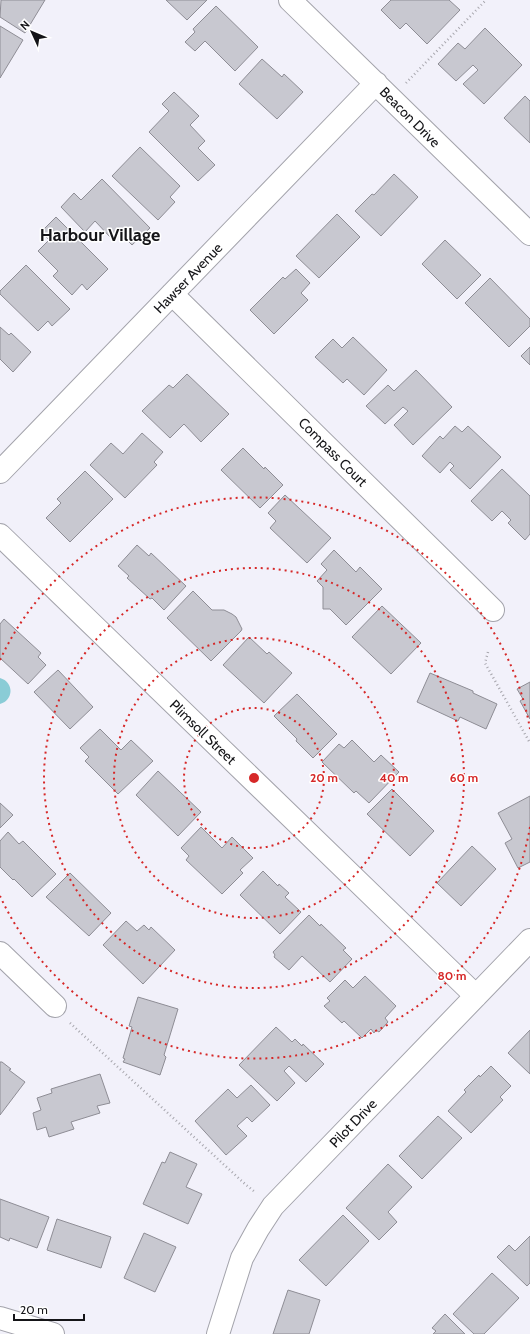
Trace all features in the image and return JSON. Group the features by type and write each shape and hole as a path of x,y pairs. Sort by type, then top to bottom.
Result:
{"street":[{"name":"Beacon Drive","path":"290,0 530,234"},
{"name":"Hawser Avenue","path":"0,472 376,83"},
{"name":"Compass Court","path":"172,294 494,610"},
{"name":"Plimsoll Street","path":"0,535 476,996"},
{"name":"Pilot Drive","path":"218,1334 242,1258 273,1206 530,940"},
{"path":"0,953 55,1006"},
{"path":"0,1318 53,1334"}],"path":[{"path":"410,80 486,0"},
{"path":"488,652 485,664 530,744"},
{"path":"55,1006 76,1030 245,1184 273,1206"}],"water":[{"path":"0,678 8,683 10,687 10,695 5,702 0,704"}],"building":[{"path":"1,0 45,0 25,33 0,17"},
{"path":"166,0 207,0 187,20"},
{"path":"391,0 449,0 460,10 427,44 406,23 400,29 381,10"},
{"path":"216,6 258,47 235,71 205,41 195,51 185,42 195,32 193,29"},
{"path":"0,26 23,40 0,78"},
{"path":"485,28 522,65 484,104 463,84 478,70 473,65 456,81 438,64 458,43 465,49"},
{"path":"262,59 282,77 284,74 303,92 277,119 239,84"},
{"path":"174,92 199,116 190,125 205,141 198,148 215,165 198,181 149,132 169,111 162,104"},
{"path":"525,96 530,101 530,143 504,118"},
{"path":"140,147 180,186 170,197 175,202 158,220 112,176"},
{"path":"394,174 418,197 381,236 355,211 372,194 374,195"},
{"path":"102,179 150,228 132,245 118,231 111,238 95,221 85,232 61,207 74,193 81,200"},
{"path":"337,214 360,237 319,278 296,256"},
{"path":"56,217 108,269 87,290 82,284 72,295 53,276 58,271 38,251 49,240 41,232"},
{"path":"445,240 481,275 457,299 422,264"},
{"path":"26,265 70,309 52,326 48,321 38,331 0,294 0,291"},
{"path":"296,269 310,283 301,293 308,300 274,334 250,310 283,277 285,279"},
{"path":"490,278 530,319 530,326 509,347 465,303"},
{"path":"0,327 9,335 11,333 31,352 13,372 0,359"},
{"path":"353,337 387,370 364,395 347,379 343,383 315,357 333,339 342,348"},
{"path":"530,347 530,365 521,356"},
{"path":"416,370 452,407 413,445 394,425 408,411 403,407 385,424 366,406 388,385 394,391"},
{"path":"187,374 229,414 201,442 184,424 170,438 142,411 169,385 173,388"},
{"path":"455,426 462,432 468,426 501,457 470,489 450,470 454,466 450,462 440,473 422,456 440,436 443,439"},
{"path":"142,433 163,452 154,462 157,465 125,498 90,465 111,443 123,454"},
{"path":"243,448 283,485 260,508 221,470"},
{"path":"502,469 530,496 530,534 525,540 508,523 511,520 502,511 492,521 471,501"},
{"path":"85,471 113,499 70,542 46,518 61,503 57,499"},
{"path":"285,495 331,538 307,563 270,528 276,521 268,513"},
{"path":"137,545 149,556 151,553 186,586 164,610 152,598 150,599 127,578 129,576 118,566"},
{"path":"334,550 356,572 360,567 382,589 346,625 330,609 323,609 323,587 317,581 327,570 321,564"},
{"path":"193,591 212,610 224,610 236,617 242,629 211,661 167,618"},
{"path":"382,606 421,643 391,674 352,637"},
{"path":"4,619 41,653 38,657 46,665 28,684 0,658 0,624"},
{"path":"249,637 267,654 269,652 292,673 264,703 223,665"},
{"path":"58,670 93,707 70,729 34,692"},
{"path":"430,673 473,691 473,693 497,704 486,729 460,717 458,721 417,702"},
{"path":"530,682 530,719 520,701 523,699 517,689"},
{"path":"297,694 337,734 313,758 296,741 297,739 274,716"},
{"path":"100,729 121,750 131,740 153,761 118,794 85,761 89,757 80,748"},
{"path":"352,740 374,762 381,755 399,772 369,803 356,791 354,793 322,762 339,744 344,748"},
{"path":"158,771 201,812 178,836 136,795"},
{"path":"392,789 434,831 410,856 367,814"},
{"path":"530,796 530,862 518,868 505,843 512,839 498,813"},
{"path":"0,803 13,815 0,828"},
{"path":"201,827 222,848 232,837 253,858 240,870 243,873 222,894 186,860 189,856 181,848"},
{"path":"8,832 19,844 23,841 56,874 32,897 0,867 0,841"},
{"path":"472,846 496,869 461,906 437,883"},
{"path":"263,871 278,886 279,884 289,893 285,897 301,912 280,934 240,895"},
{"path":"70,873 111,913 89,936 46,897"},
{"path":"309,915 320,926 321,924 346,948 343,950 352,959 330,982 302,956 289,970 274,957 275,955 273,952"},
{"path":"126,921 137,931 144,925 149,930 151,927 175,950 143,984 103,945"},
{"path":"365,976 396,1006 385,1018 388,1022 379,1032 376,1030 374,1033 371,1029 362,1038 344,1021 342,1023 324,1006 330,1001 327,998 345,980 353,988"},
{"path":"138,997 178,1009 164,1055 166,1057 160,1075 123,1062 132,1027 129,1026"},
{"path":"276,1027 292,1042 295,1039 302,1046 303,1044 324,1064 306,1082 289,1066 284,1071 295,1083 277,1101 239,1065"},
{"path":"530,1030 530,1074 508,1053"},
{"path":"0,1062 11,1069 9,1070 25,1082 0,1115"},
{"path":"491,1066 511,1086 500,1097 503,1100 471,1133 448,1111 466,1092 464,1090 479,1075 480,1077"},
{"path":"100,1074 110,1103 97,1106 100,1113 71,1122 74,1129 49,1137 46,1127 37,1130 33,1113 41,1110 37,1098 52,1093 51,1089"},
{"path":"251,1085 270,1105 252,1122 247,1117 237,1126 247,1136 226,1155 195,1121 228,1089 237,1098"},
{"path":"438,1116 462,1138 422,1179 399,1156"},
{"path":"170,1152 197,1164 186,1187 202,1194 188,1224 143,1204 162,1162 165,1163"},
{"path":"388,1164 412,1187 388,1212 397,1222 379,1240 346,1208"},
{"path":"0,1199 49,1217 37,1248 10,1238 9,1241 0,1237"},
{"path":"343,1215 369,1241 326,1286 299,1260"},
{"path":"57,1219 111,1237 101,1268 47,1250"},
{"path":"144,1233 176,1247 155,1292 124,1278"},
{"path":"530,1236 530,1283 527,1286 497,1257 509,1245 515,1251"},
{"path":"492,1273 519,1298 484,1334 474,1334 453,1314"},
{"path":"288,1290 320,1300 309,1334 273,1334"},
{"path":"445,1314 465,1334 433,1334 436,1331 432,1328"}],"district":[{"name":"Harbour Village","path":"100,235"}]}
